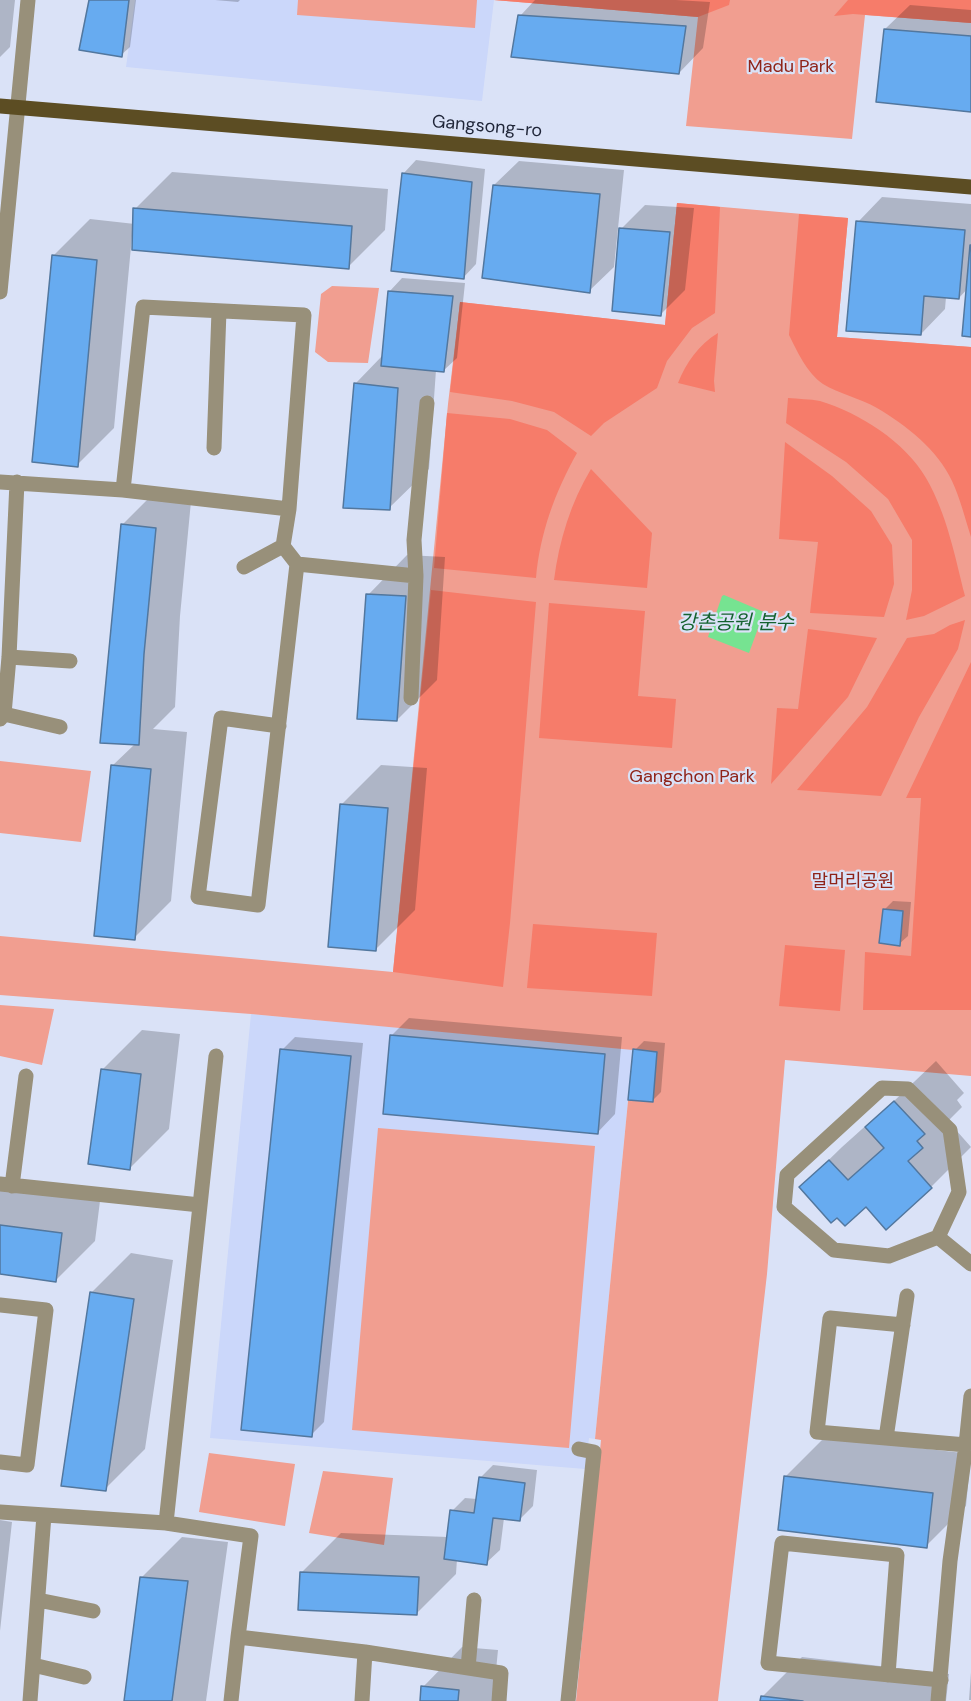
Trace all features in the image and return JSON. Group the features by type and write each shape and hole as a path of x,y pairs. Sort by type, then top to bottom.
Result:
{"main road":[{"name":"Gangsong-ro","path":"0,106 971,187"}],"street":[{"path":"0,292 28,0"},
{"path":"123,490 143,307 303,315 289,509 283,546 297,564 279,726 258,905 198,897 221,718 279,726"},
{"path":"214,448 219,311"},
{"path":"411,698 416,576 414,540 427,403"},
{"path":"0,482 123,490 289,509"},
{"path":"16,482 9,657 2,716 60,727"},
{"path":"244,567 283,546"},
{"path":"297,564 416,576"},
{"path":"9,657 70,662"},
{"path":"166,1523 216,1056"},
{"path":"26,1076 6,1185 200,1206"},
{"path":"882,1088 908,1089 950,1130 959,1191 938,1237 889,1256 834,1250 784,1207 787,1175 882,1088"},
{"path":"938,1237 971,1264"},
{"path":"886,1438 907,1296"},
{"path":"0,1305 46,1310 27,1465 0,1462"},
{"path":"903,1325 830,1318 817,1432 966,1445"},
{"path":"938,1701 950,1561 971,1396"},
{"path":"568,1701 594,1452 579,1449"},
{"path":"0,1512 166,1523 251,1536 231,1701"},
{"path":"30,1701 44,1515"},
{"path":"888,1675 897,1555 782,1543 768,1663 888,1675 941,1680"},
{"path":"38,1600 93,1611"},
{"path":"468,1668 474,1600"},
{"path":"238,1637 365,1652 501,1673 499,1701"},
{"path":"362,1701 365,1652"},
{"path":"33,1665 84,1677"}],"shaded area":[{"path":"135,0 494,0 482,101 126,67"},
{"path":"494,0 730,0 729,5 698,17"},
{"path":"848,0 971,0 971,23 853,14 834,16"},
{"path":"677,203 720,207 715,313 692,328 667,361 657,388 604,423 591,436 554,412 512,401 450,392 460,302 665,325"},
{"path":"799,214 848,218 837,337 971,347 971,537 952,481 930,449 910,430 877,408 823,384 807,368 795,348 789,335"},
{"path":"718,333 715,392 678,383 694,355"},
{"path":"788,398 820,401 835,406 880,430 906,452 926,478 940,506 965,596 924,616 906,620 912,590 912,540 888,499 846,462 786,423"},
{"path":"447,413 510,419 547,430 577,453 550,513 541,545 536,578 434,568"},
{"path":"785,442 832,476 871,511 892,545 894,584 884,617 810,613 818,542 779,539"},
{"path":"591,469 652,533 647,588 554,580 567,522 577,495"},
{"path":"431,590 536,602 503,987 393,972"},
{"path":"549,603 645,611 638,696 676,699 672,748 539,738"},
{"path":"965,620 958,649 919,717 881,796 797,790 867,707 907,638 934,634"},
{"path":"808,629 877,638 848,697 771,784 777,708 798,709"},
{"path":"971,662 971,1010 863,1010 865,952 911,956 921,798 906,798"},
{"path":"533,924 657,933 652,996 527,988"},
{"path":"785,945 845,950 840,1011 779,1006"},
{"path":"251,1014 633,1049 595,1439 589,1438 585,1469 210,1438"}],"green space":[{"path":"298,0 477,0 475,28 297,15"},
{"name":"Madu Park","path":"494,0 971,0 971,23 865,15 852,139 686,126 698,17"},
{"name":"Gangchon Park","path":"677,203 848,218 837,337 971,347 971,1076 785,1060 767,1274 718,1701 576,1701 601,1440 595,1439 633,1050 251,1014 0,995 0,936 393,972 460,302 665,325"},
{"path":"332,286 379,288 368,363 328,362 315,352 321,294"},
{"path":"0,761 91,771 81,842 0,833"},
{"path":"0,1005 54,1009 42,1065 0,1056"},
{"path":"378,1128 595,1146 569,1448 352,1430"},
{"path":"209,1453 295,1464 285,1526 199,1512"},
{"path":"323,1471 393,1478 384,1545 309,1533"}],"water":[{"name":"강촌공원 분수","path":"722,596 764,612 749,653 708,637"}],"building":[{"path":"89,0 129,0 122,57 79,50"},
{"path":"518,15 686,26 679,74 511,57"},
{"path":"884,29 971,36 971,112 876,102"},
{"path":"402,173 472,182 464,279 391,271"},
{"path":"493,185 600,194 590,293 482,278"},
{"path":"133,208 352,226 349,269 132,250"},
{"path":"856,221 965,230 959,299 924,296 921,335 846,331"},
{"path":"619,228 670,232 661,316 612,311"},
{"path":"971,245 971,337 962,336"},
{"path":"52,255 97,260 78,467 32,462"},
{"path":"388,291 453,296 444,372 381,366"},
{"path":"354,383 398,388 390,510 343,508"},
{"path":"121,524 156,528 144,654 139,745 100,743"},
{"path":"366,594 406,596 397,721 357,719"},
{"path":"111,765 151,769 135,940 94,936"},
{"path":"340,804 388,808 376,951 328,947"},
{"path":"883,909 903,911 900,946 879,943"},
{"path":"390,1035 605,1054 598,1134 383,1114"},
{"path":"280,1049 351,1056 312,1437 241,1430"},
{"path":"633,1049 657,1052 653,1102 628,1100"},
{"path":"101,1069 141,1074 130,1170 88,1164"},
{"path":"894,1101 925,1134 917,1141 923,1148 908,1161 932,1188 886,1230 866,1207 845,1226 837,1218 831,1223 799,1187 829,1160 848,1180 884,1148 865,1127"},
{"path":"0,1225 62,1233 56,1282 0,1274"},
{"path":"90,1292 134,1299 106,1491 61,1486"},
{"path":"784,1476 933,1493 927,1548 778,1530"},
{"path":"479,1477 525,1483 520,1521 493,1518 487,1565 444,1559 450,1510 474,1513"},
{"path":"300,1572 419,1577 417,1615 298,1610"},
{"path":"140,1577 188,1581 172,1701 124,1701"},
{"path":"421,1686 459,1690 458,1701 420,1701"},
{"path":"761,1696 803,1701 760,1701"}],"park label":[{"name":"말머리공원","path":"853,882"}]}
